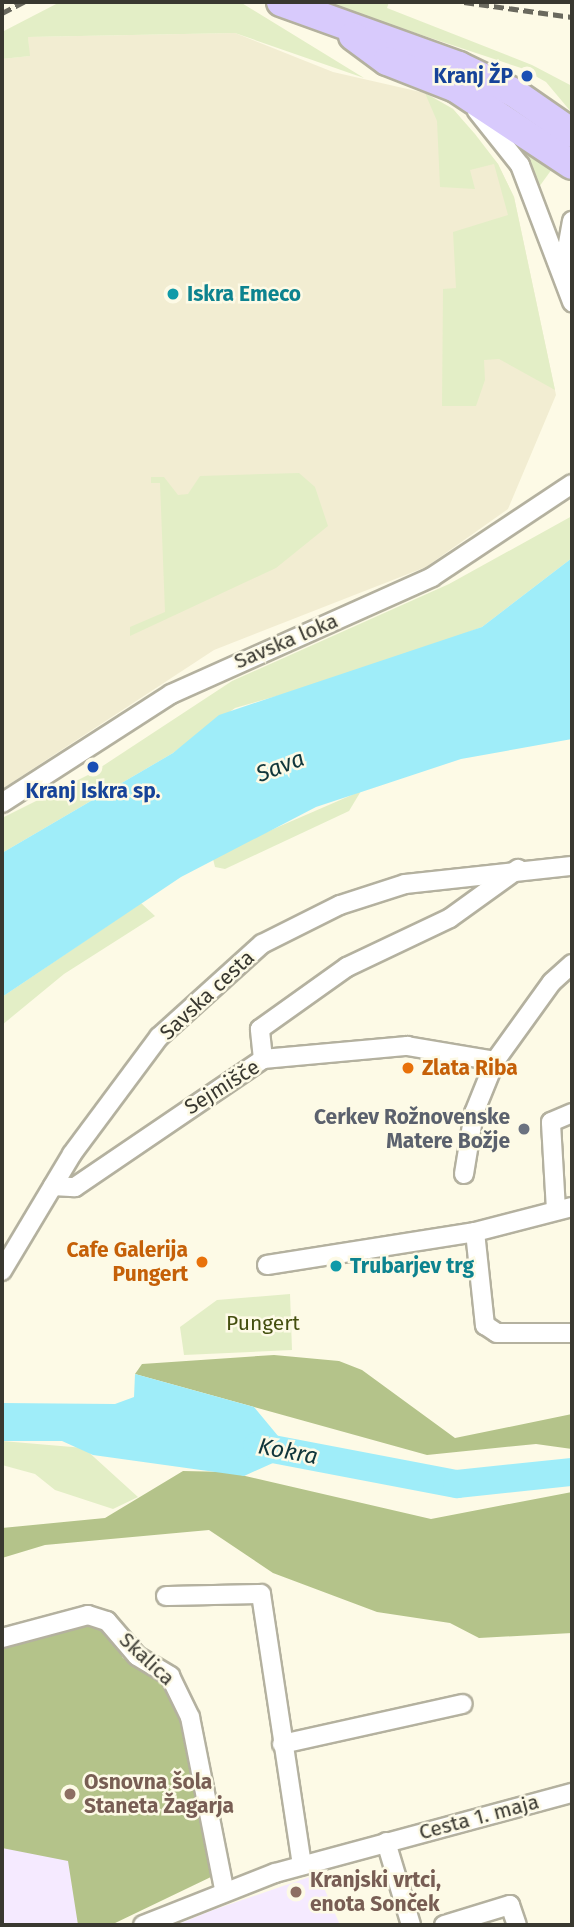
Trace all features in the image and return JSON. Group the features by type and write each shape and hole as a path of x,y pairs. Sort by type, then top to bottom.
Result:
{"main road":[{"path":"281,2 343,29 403,43 459,66 513,92 572,134"},
{"path":"343,29 387,61 456,88 572,165"}],"street":[{"path":"456,88 520,165 572,302"},
{"path":"564,285 572,221"},
{"name":"Savska loka","path":"2,803 181,689 432,577 572,484"},
{"name":"Savska cesta","path":"2,1271 53,1186 159,1037 262,944 369,894 518,869 572,866"},
{"path":"263,1059 260,1029 347,967 450,918 518,869"},
{"path":"464,1174 474,1113 495,1061 552,982 572,964"},
{"name":"Sejmišče","path":"53,1186 75,1187 263,1059 407,1046 495,1061"},
{"path":"267,1265 395,1240 475,1232 564,1209 551,1122 572,1113"},
{"path":"475,1232 485,1325 497,1333 572,1333"},
{"path":"166,1596 261,1594 302,1865"},
{"name":"Skalica","path":"2,1638 88,1615 107,1621 137,1656 170,1676 190,1717 224,1889"},
{"path":"282,1744 463,1704"},
{"name":"Cesta 1. maja","path":"143,1925 224,1889 302,1865 572,1793"},
{"path":"386,1842 411,1925"},
{"path":"444,1925 510,1905 517,1925"}],"shaded area":[{"path":"235,33 333,72 425,93 453,109 498,164 514,197 556,395 508,509 426,567 214,650 2,789 2,59 29,56 28,37"},
{"path":"2,1690 104,1925 2,1925"},
{"name":"Kranjski vrtci, enota Sonček","path":"318,1874 340,1925 176,1925 213,1910"}],"green space":[{"path":"60,2 240,2 364,78 235,33 28,37 30,56 2,59 2,32"},
{"path":"322,2 389,2 387,8 532,65 572,86 572,113 546,82 521,68"},
{"path":"425,93 453,109 475,134 498,164 514,197 555,390 499,359 484,360 485,380 476,406 442,406 443,289 456,288 453,232 508,215 494,164 470,170 475,189 440,187 437,121"},
{"path":"522,149 552,169 539,187 519,154"},
{"path":"299,473 315,487 328,526 276,568 130,636 130,627 165,612 160,483 151,483 151,477 164,477 178,495 188,494 200,476"},
{"path":"572,516 572,558 482,627 368,670 235,708 173,753 2,853 2,818 92,773 232,681 449,584"},
{"path":"361,791 349,811 225,869 215,867 213,859 255,837"},
{"path":"141,903 155,916 64,974 2,1025 2,997"},
{"name":"Pungert","path":"290,1294 292,1350 184,1355 180,1327 217,1300"},
{"path":"274,1355 339,1361 362,1370 455,1438 572,1414 572,1449 536,1444 427,1455 135,1374 142,1364"},
{"path":"2,1441 84,1448 138,1497 113,1509 55,1490 35,1474 2,1465"},
{"path":"183,1471 228,1472 431,1519 572,1492 572,1633 479,1638 450,1623 377,1612 273,1573 209,1530 45,1545 2,1558 2,1528 105,1518"},
{"path":"74,1622 108,1630 123,1658 157,1675 177,1695 213,1876 111,1925 78,1925 68,1861 2,1848 2,1644"}],"water":[{"name":"Sava","path":"572,558 572,739 461,759 316,807 181,877 2,997 2,853 173,753 219,715 482,627"},
{"path":"135,1374 254,1407 293,1454 244,1476 93,1455 62,1441 2,1441 2,1403 115,1404 134,1397"}],"waterway":[{"name":"Kokra","path":"257,1446 457,1484 572,1472"}],"railway":[{"path":"2,13 24,2"},
{"path":"464,2 572,17"}],"place":[{"name":"Kranj ŽP","path":"527,76"},
{"name":"Iskra Emeco","path":"173,294"},
{"name":"Kranj Iskra sp.","path":"93,767"},
{"name":"Zlata Riba","path":"408,1068"},
{"name":"Cerkev Rožnovenske Matere Božje","path":"524,1129"},
{"name":"Cafe Galerija Pungert","path":"202,1262"},
{"name":"Trubarjev trg","path":"336,1266"},
{"name":"Osnovna šola Staneta Žagarja","path":"70,1794"},
{"name":"Kranjski vrtci, enota Sonček","path":"296,1892"}]}
